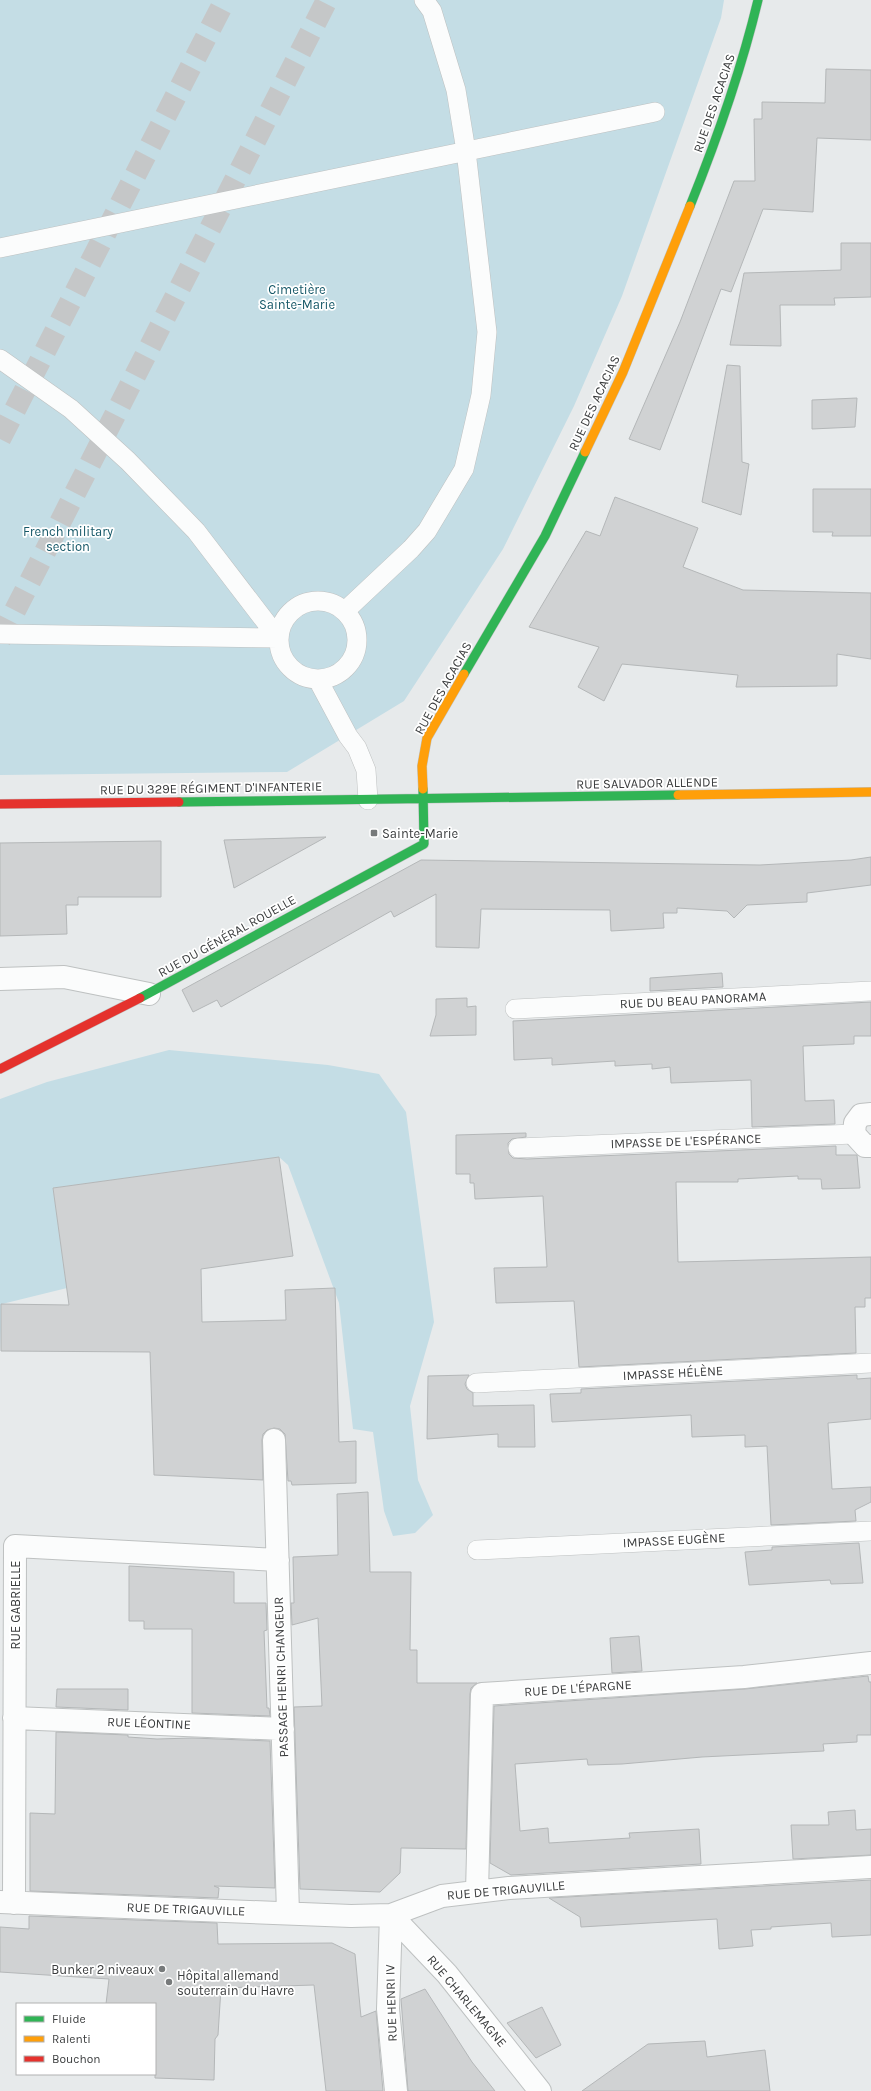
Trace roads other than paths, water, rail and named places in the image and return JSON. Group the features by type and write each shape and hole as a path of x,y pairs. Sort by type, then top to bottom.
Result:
{"street":[{"name":"RUE DES ACACIAS","path":"423,798 422,766 427,738 545,536 623,372 710,156 747,47 758,0"},
{"name":"RUE SALVADOR ALLENDE","path":"423,798 871,792"},
{"name":"RUE DU 329E RÉGIMENT D'INFANTERIE","path":"0,804 368,800 423,798"},
{"name":"RUE DU GÉNÉRAL ROUELLE","path":"0,1069 149,994 424,844 423,798"},
{"path":"0,979 64,977 149,994"},
{"path":"863,1140 855,1123 861,1115 871,1114"},
{"name":"PASSAGE HENRI CHANGEUR","path":"274,1440 288,1913"},
{"name":"RUE GABRIELLE","path":"7,1902 14,1718 15,1546 278,1560"},
{"name":"RUE DE L'ÉPARGNE","path":"478,1892 482,1694 744,1677 871,1662"},
{"name":"RUE LÉONTINE","path":"14,1718 283,1729"},
{"name":"RUE DE TRIGAUVILLE","path":"7,1902 288,1913 391,1915 442,1896 517,1888 871,1867"},
{"name":"RUE HENRI IV","path":"391,1915 388,2009 396,2091"},
{"name":"RUE CHARLEMAGNE","path":"391,1915 447,1974 540,2091"}],"lane":[{"path":"345,611 411,549 427,531 464,469 480,395 487,332 466,151 456,90 432,11 424,0"},
{"path":"0,248 655,112"},
{"path":"0,359 71,409 128,461 196,531 278,638"},
{"path":"322,601 334,604 345,611 355,629 356,648 352,661 343,671 331,678 318,680 305,678 294,672 285,662 279,651 278,638 281,626 288,614 303,604 322,601"},
{"path":"0,634 278,638"},
{"path":"318,680 357,748 366,770 368,800"},
{"name":"RUE DU BEAU PANORAMA","path":"514,1009 871,991"},
{"name":"IMPASSE DE L'ESPÉRANCE","path":"518,1148 863,1140"},
{"name":"IMPASSE HÉLÈNE","path":"476,1383 871,1363"},
{"name":"IMPASSE EUGÈNE","path":"477,1550 871,1531"}],"tunnel":[{"path":"0,439 225,0"},
{"path":"0,640 327,0"}],"place":[{"name":"Sainte-Marie","path":"374,833"},
{"name":"Bunker 2 niveaux","path":"162,1969"},
{"name":"Hôpital allemand souterrain du Havre","path":"169,1982"}],"park label":[{"name":"Cimetière Sainte-Marie","path":"297,296"},
{"name":"French military section","path":"68,538"}]}
